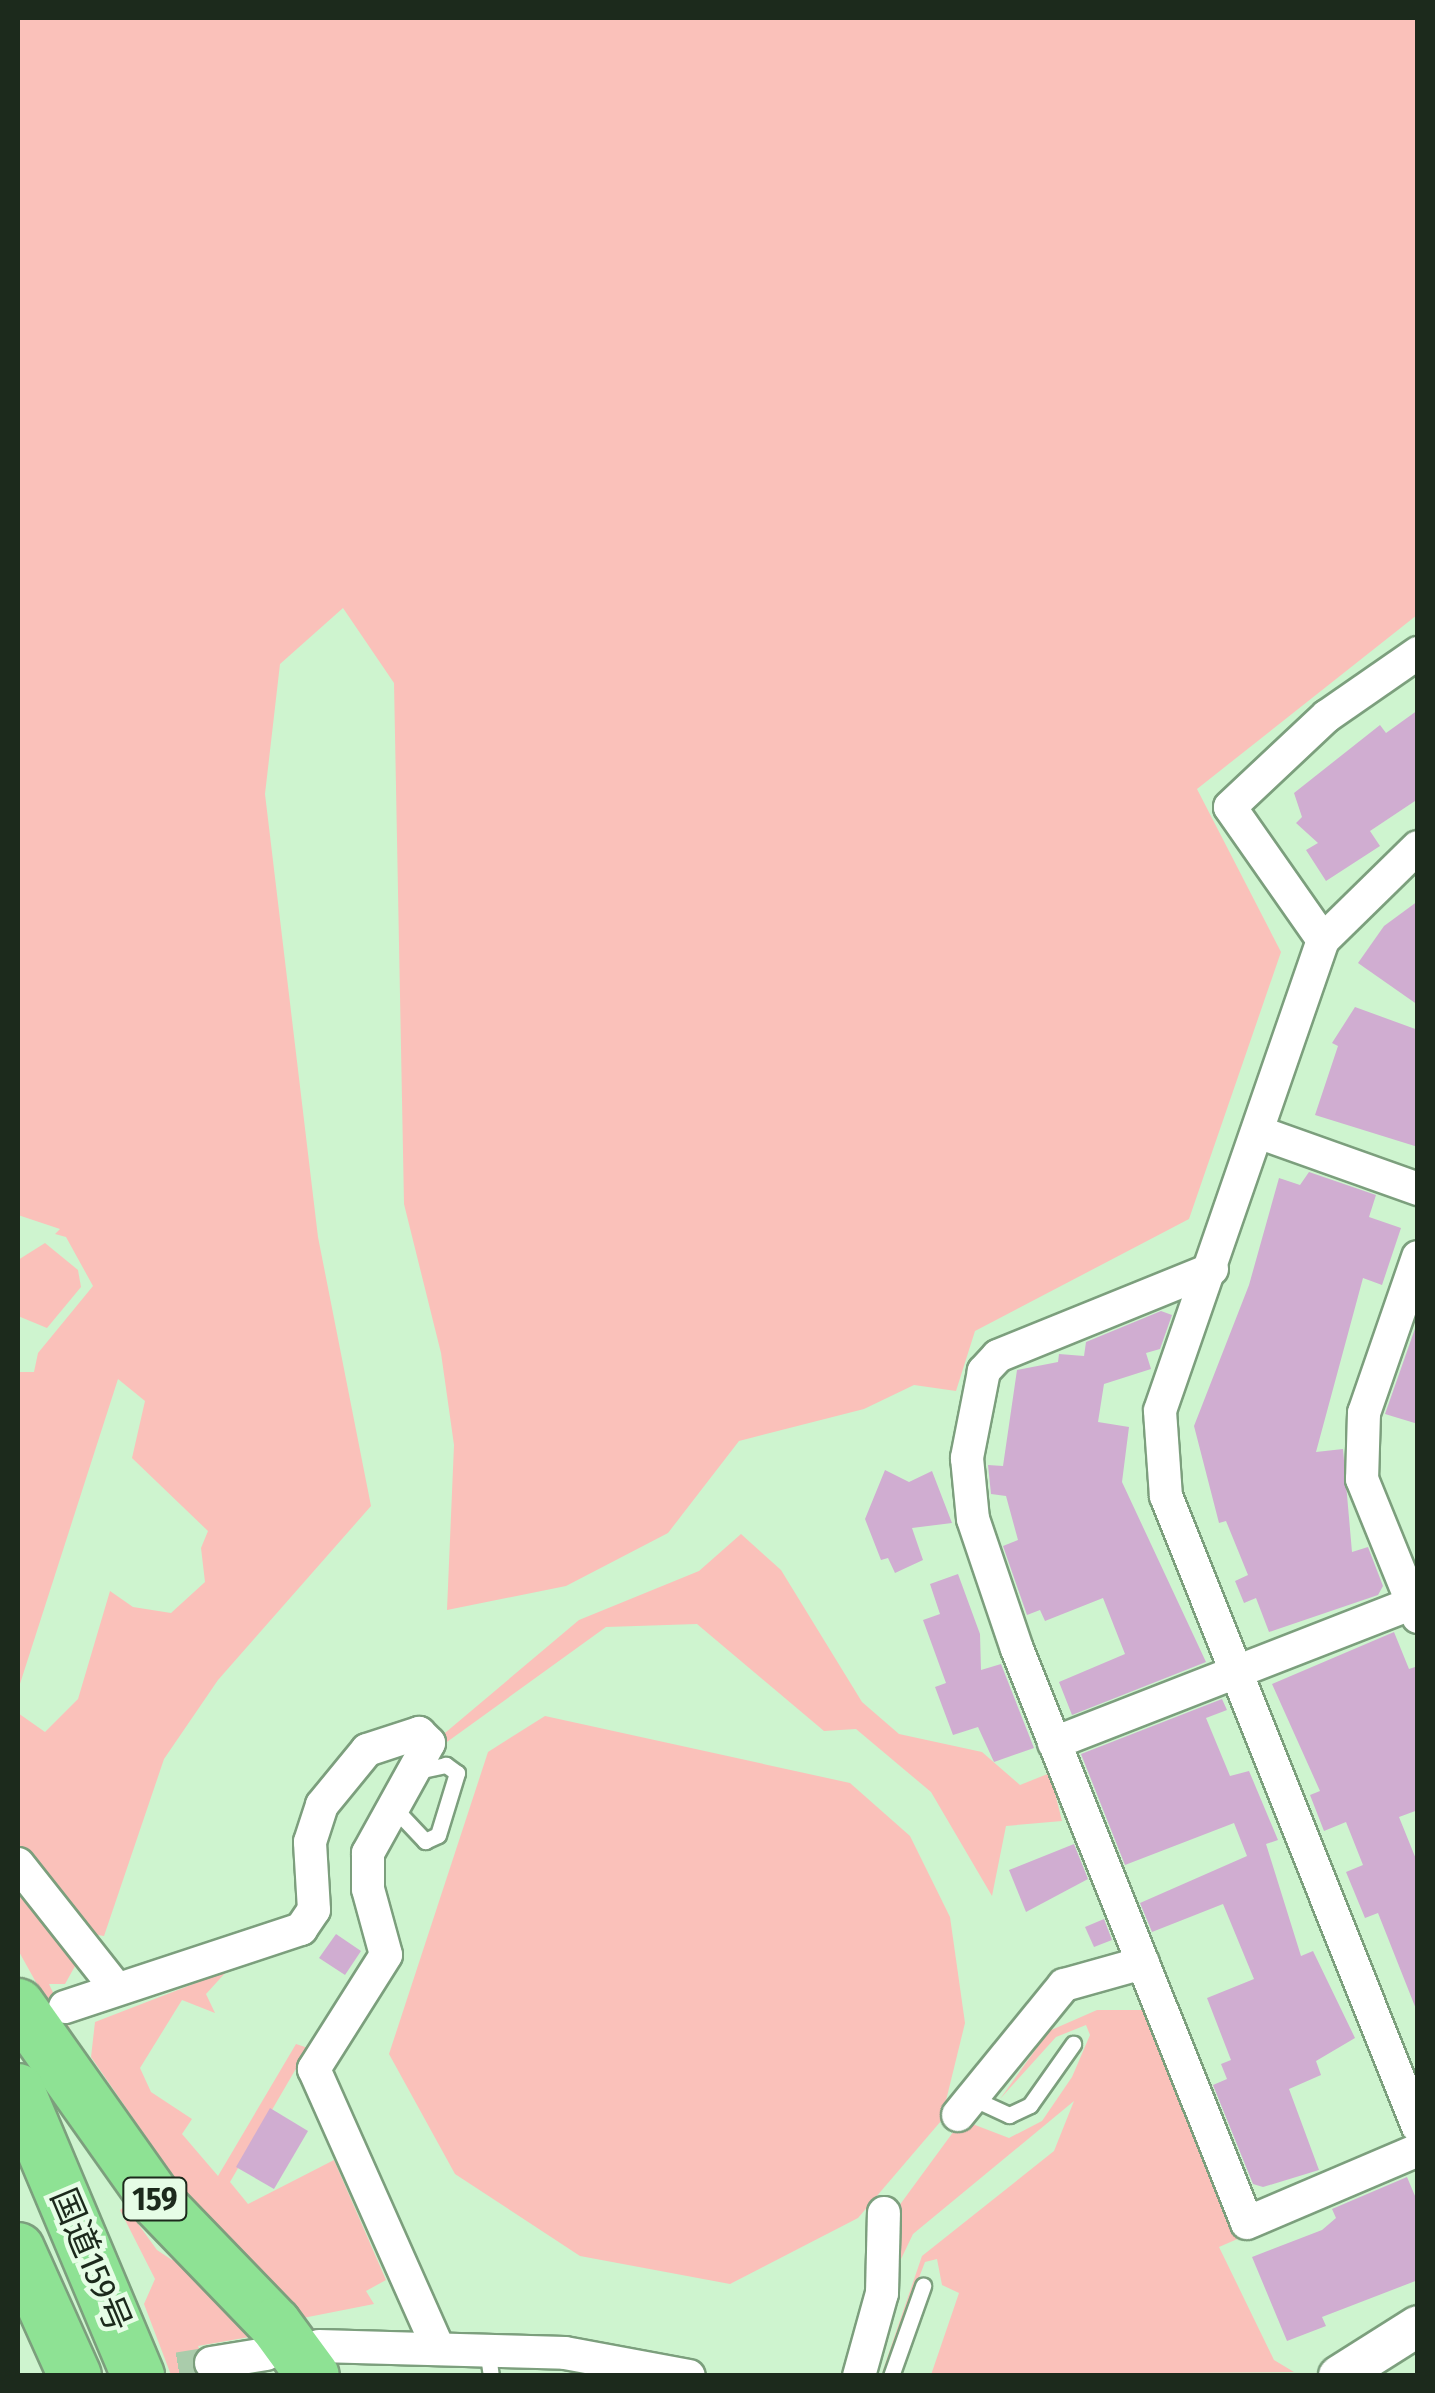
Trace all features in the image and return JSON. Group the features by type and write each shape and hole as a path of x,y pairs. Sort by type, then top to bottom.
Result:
{"highway":[{"name":"159","path":"41,2006 134,2172 316,2361"},
{"name":"国道159号","path":"18,2090 138,2376"},
{"name":"国道159号","path":"18,2249 75,2376"}],"street":[{"path":"1323,940 1230,807 1327,716 1418,653"},
{"path":"1418,847 1323,940 1160,1411 1166,1496 1232,1672 1418,2128"},
{"path":"1258,1132 1418,1190"},
{"path":"1054,1743 1232,1672 1416,1607 1362,1480 1364,1413 1418,1257"},
{"path":"1212,1269 1014,1344 984,1371 967,1458 968,1493 1054,1743 1248,2223 1418,2150"},
{"path":"41,2006 116,1988 301,1929 314,1910 310,1842 322,1805 367,1750 419,1733 428,1743 368,1853 368,1889 386,1954 314,2069 438,2347"},
{"path":"18,1864 116,1988"},
{"path":"965,2107 1064,1985 1143,1963"},
{"path":"859,2376 882,2293 884,2213"},
{"path":"1340,2376 1418,2326"},
{"path":"316,2361 390,2361 438,2347 489,2362 689,2376"},
{"path":"210,2363 266,2354"}],"lane":[{"path":"394,1807 425,1841 438,1835 455,1766 412,1773"},
{"path":"965,2107 1009,2114 1030,2106 1073,2044"},
{"path":"891,2376 923,2286"}],"shaded area":[{"path":"18,18 1417,18 1417,615 1197,789 1281,952 1189,1219 975,1331 956,1391 914,1385 864,1409 739,1441 668,1533 566,1586 447,1610 454,1445 441,1353 404,1204 394,683 343,608 280,664 265,794 318,1237 371,1506 218,1680 164,1759 104,1936 86,1933 18,1846 18,1713 45,1732 78,1699 110,1591 133,1607 171,1613 205,1582 201,1548 208,1531 132,1458 145,1401 118,1379 18,1690 18,1372 34,1372 38,1353 93,1286 66,1237 55,1234 60,1229 18,1215"},
{"path":"45,1243 78,1270 81,1287 47,1328 18,1316 18,1260"},
{"path":"741,1534 781,1570 862,1702 899,1734 982,1752 1020,1785 1050,1773 1062,1821 1006,1826 992,1896 931,1792 856,1729 824,1731 697,1624 606,1627 440,1747 439,1738 579,1620 699,1571"},
{"path":"545,1716 850,1783 910,1836 950,1917 965,2023 941,2121 858,2218 730,2284 580,2256 455,2174 389,2054 488,1752"},
{"path":"18,1883 79,1959 65,1984 49,1984 73,2035 66,2036 18,1950"},
{"path":"227,1971 206,1994 215,2013 182,2000 140,2068 151,2092 192,2119 182,2134 218,2176 296,2044 308,2048 230,2182 248,2204 334,2160 386,2280 366,2291 374,2304 303,2318 191,2202 91,2057 95,2022"},
{"path":"1097,2010 1151,2010 1242,2237 1219,2247 1274,2360 1294,2372 931,2375 959,2293 942,2285 937,2259 925,2262 881,2376 922,2256 1054,2151 1074,2101 913,2234 891,2280 896,2210 962,2120 1009,2138 1042,2121 1072,2077 1090,2035 1086,2025 1056,2037 1000,2099 1049,2031"},
{"path":"125,2206 157,2250 172,2260 179,2253 255,2336 198,2346 210,2375 171,2375 144,2304 155,2279 120,2210"}],"building":[{"path":"1418,710 1418,799 1370,831 1380,846 1326,881 1306,850 1318,843 1296,823 1302,817 1294,793 1380,725 1386,733"},
{"path":"1418,901 1418,1005 1358,963 1384,926"},
{"path":"1355,1007 1418,1030 1418,1147 1315,1115 1338,1046 1332,1043"},
{"path":"1309,1172 1376,1195 1369,1217 1401,1228 1382,1285 1363,1278 1316,1452 1343,1449 1352,1552 1368,1547 1383,1586 1378,1595 1269,1632 1256,1598 1244,1603 1235,1581 1248,1575 1226,1521 1219,1523 1194,1426 1249,1285 1279,1178 1300,1185"},
{"path":"1161,1311 1172,1315 1160,1349 1146,1353 1151,1369 1104,1384 1098,1422 1129,1427 1122,1482 1206,1662 1072,1715 1059,1682 1125,1654 1103,1598 1045,1621 1040,1610 1027,1615 1003,1546 1018,1540 1006,1496 991,1494 988,1465 1003,1466 1017,1370 1058,1362 1059,1354 1084,1356 1086,1342"},
{"path":"1418,1320 1418,1424 1385,1414"},
{"path":"885,1470 909,1482 932,1471 952,1523 912,1528 923,1560 895,1573 888,1558 881,1560 865,1519"},
{"path":"958,1574 980,1634 981,1670 1001,1664 1034,1748 994,1762 978,1727 953,1735 935,1687 946,1683 923,1620 940,1614 930,1584"},
{"path":"1394,1632 1409,1669 1418,1666 1418,1810 1399,1817 1418,1864 1416,2009 1378,1913 1365,1918 1346,1872 1363,1865 1346,1822 1324,1831 1310,1795 1320,1791 1272,1684"},
{"path":"1222,1699 1227,1710 1206,1718 1230,1776 1249,1771 1278,1840 1266,1844 1301,1956 1313,1951 1355,2038 1316,2061 1321,2075 1289,2089 1319,2170 1263,2187 1253,2184 1213,2085 1227,2079 1221,2064 1231,2060 1207,1998 1254,1979 1223,1904 1152,1932 1140,1903 1247,1856 1234,1823 1125,1865 1081,1754"},
{"path":"1074,1844 1088,1879 1026,1912 1009,1870"},
{"path":"1104,1919 1112,1940 1094,1947 1085,1927"},
{"path":"336,1934 361,1951 345,1975 319,1958"},
{"path":"270,2108 308,2131 274,2189 236,2167"},
{"path":"1407,2177 1418,2203 1418,2280 1322,2317 1326,2326 1287,2341 1252,2257 1322,2230 1336,2218 1332,2209"}],"tunnel":[{"path":"131,2376 211,2363"}]}
